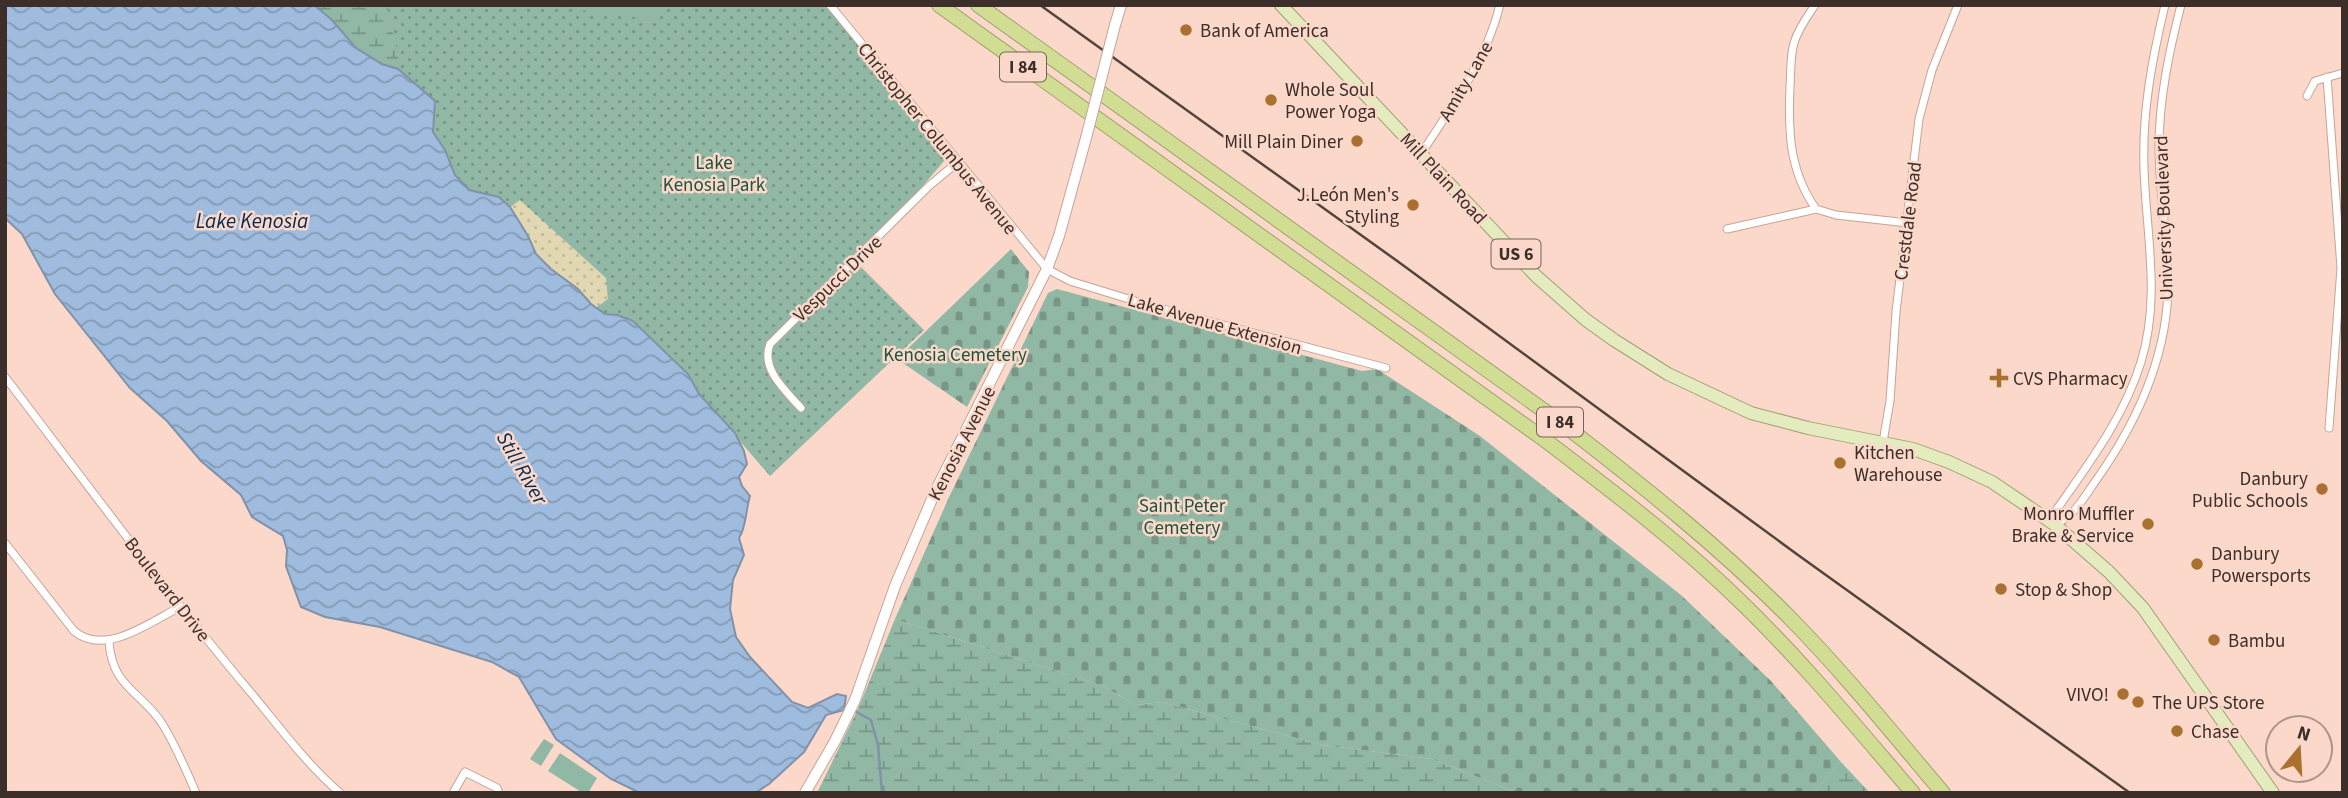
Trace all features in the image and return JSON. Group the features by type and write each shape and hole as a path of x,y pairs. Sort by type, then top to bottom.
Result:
{"highway":[{"name":"I 84","path":"939,5 1545,440 1634,508 1708,571 1777,638 1913,793"},
{"name":"I 84","path":"978,5 1564,425 1648,490 1722,553 1793,621 1943,793"}],"main road":[{"name":"Mill Plain Road","path":"1281,5 1536,276 1586,320 1668,374 1714,398 1751,413 1805,428 1883,442"},
{"name":"US 6","path":"1883,442 1913,449 1971,471 2013,494 2054,524 2109,572 2143,608 2273,793"}],"street":[{"name":"Christopher Columbus Avenue","path":"830,5 1047,270"},
{"name":"Kenosia Avenue","path":"805,793 855,700 895,586 921,523 1047,270 1059,236 1121,5"},
{"name":"Amity Lane","path":"1421,154 1485,52 1500,5"},
{"path":"1815,5 1801,27 1791,53 1789,137 1804,192 1816,209"},
{"name":"Crestdale Road","path":"1883,442 1890,401 1896,312 1924,96 1958,5"},
{"name":"University Boulevard","path":"2054,524 2057,509 2106,439 2126,402 2146,343 2152,277 2144,170 2144,122 2150,73 2165,5"},
{"name":"University Boulevard","path":"2054,524 2068,517 2124,437 2144,398 2161,346 2168,277 2159,170 2160,123 2167,63 2181,5"},
{"path":"2307,96 2315,81 2343,73"},
{"path":"2327,77 2341,268 2329,428"},
{"name":"Vespucci Drive","path":"801,408 776,380 771,370 768,360 771,344 929,186 958,161"},
{"path":"1727,229 1816,209 1836,215 1908,223"},
{"name":"Lake Avenue Extension","path":"1047,270 1070,281 1148,305 1386,368"},
{"name":"Boulevard Drive","path":"5,377 180,607 295,748 340,793"},
{"path":"5,543 74,631 90,640 109,641 180,607"},
{"path":"109,641 117,673 125,686 162,723 196,793"},
{"path":"453,793 465,772 496,788 499,793"}],"green space":[{"name":"Lake Kenosia Park","path":"314,5 834,5 950,154 857,263 924,330 770,476 699,394 688,374 633,321 618,315 605,314 591,304 485,193 469,190 455,175 445,150 433,132 435,101"},
{"path":"314,5 388,5 398,53 398,69 382,64 356,48 331,19"},
{"path":"544,5 659,5 657,20"},
{"name":"Kenosia Cemetery","path":"1011,249 1029,272 1028,287 967,407 897,359"},
{"name":"Saint Peter Cemetery","path":"1057,289 1362,371 1377,369 1480,436 1681,595 1771,681 1841,762 1813,793 1518,793 1432,759 1323,745 1161,702 1136,705 1103,686 895,619 950,495 1048,293"},
{"path":"895,619 1103,686 1136,705 1161,702 1323,745 1432,759 1518,793 817,793 858,709"},
{"path":"544,739 554,745 541,766 530,759"},
{"path":"560,753 597,778 588,793 583,793 548,771"},
{"path":"1841,762 1870,793 1813,793"}],"sand":[{"path":"520,200 606,278 608,299 596,308 536,254 510,207"}],"water":[{"name":"Lake Kenosia","path":"5,5 314,5 331,19 356,48 382,64 398,69 435,101 433,132 445,150 455,175 469,190 499,197 510,207 536,254 605,314 633,321 688,374 699,394 735,433 747,464 739,477 750,496 739,538 744,555 733,580 730,609 736,637 750,657 792,702 808,708 837,694 846,696 844,710 826,715 804,752 755,793 640,793 611,779 556,739 519,677 492,662 380,627 325,617 301,607 286,566 287,550 283,536 252,517 241,495 201,461 167,421 130,388 55,294 22,234 5,218"}],"waterway":[{"name":"Still River","path":"853,710 871,720 878,745 882,793"}],"railway":[{"path":"1040,5 2130,793"}],"place":[{"name":"Bank of America","path":"1186,30"},
{"name":"Whole Soul Power Yoga","path":"1271,100"},
{"name":"Mill Plain Diner","path":"1357,141"},
{"name":"J.León Men's Styling","path":"1413,205"},
{"name":"CVS Pharmacy","path":"1999,378"},
{"name":"Kitchen Warehouse","path":"1840,463"},
{"name":"Danbury Public Schools","path":"2322,489"},
{"name":"Monro Muffler Brake & Service","path":"2148,524"},
{"name":"Danbury Powersports","path":"2197,564"},
{"name":"Stop & Shop","path":"2001,589"},
{"name":"Bambu","path":"2214,640"},
{"name":"VIVO!","path":"2123,694"},
{"name":"The UPS Store","path":"2138,702"},
{"name":"Chase","path":"2177,731"}]}
